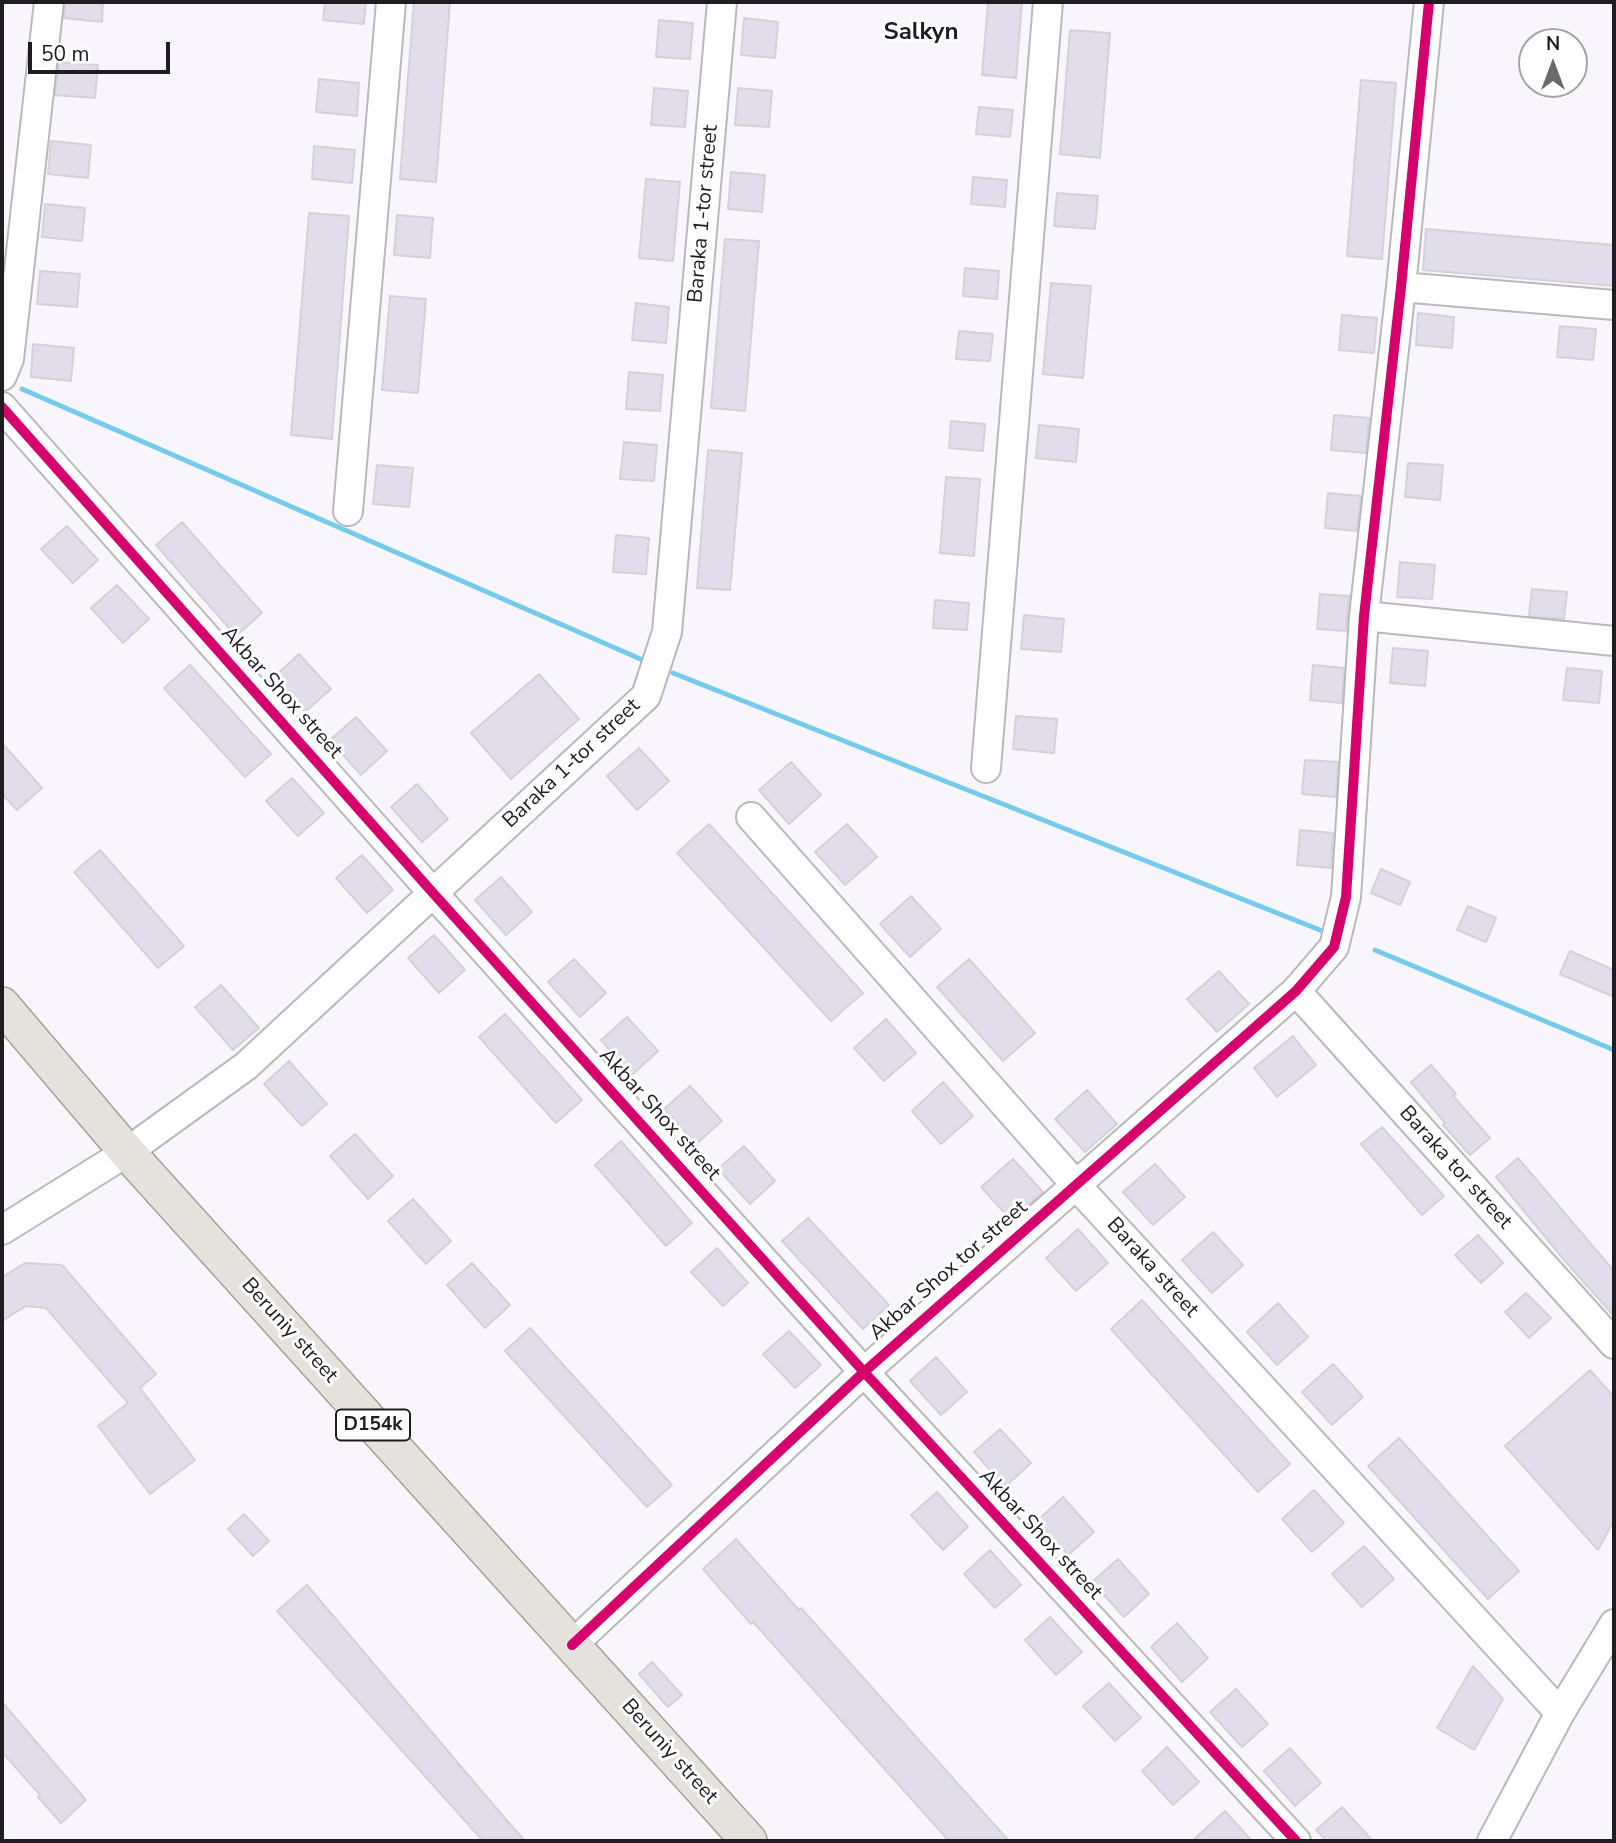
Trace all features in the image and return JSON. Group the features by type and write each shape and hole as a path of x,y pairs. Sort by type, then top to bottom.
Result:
{"main road":[{"name":"Beruniy street","path":"2,1005 127,1152 749,1841"}],"street":[{"path":"2,376 9,359 50,2"},
{"path":"348,511 391,2"},
{"name":"Baraka 1-tor street","path":"2,1230 127,1152 246,1066 646,696 667,632 722,2"},
{"path":"986,768 1048,2"},
{"name":"Akbar Shox tor street","path":"572,1645 864,1372 1296,991 1334,947 1346,897 1364,616 1429,2"},
{"path":"1401,286 1614,304"},
{"name":"Akbar Shox street","path":"2,407 433,893 864,1372 1296,1841"},
{"path":"1364,616 1614,641"},
{"name":"Baraka street","path":"751,817 1076,1185 1560,1713"},
{"name":"Baraka tor street","path":"1296,991 1614,1344"},
{"path":"1492,1841 1560,1713 1614,1624"}],"building":[{"path":"65,2 103,2 102,22 64,18"},
{"path":"325,2 366,2 364,24 323,20"},
{"path":"414,2 450,2 436,182 400,179"},
{"path":"988,2 1022,2 1016,78 982,75"},
{"path":"744,18 778,22 775,58 741,55"},
{"path":"659,20 693,23 690,59 656,57"},
{"path":"1070,30 1110,33 1100,158 1060,154"},
{"path":"59,62 98,65 95,98 55,95"},
{"path":"319,79 359,83 357,116 316,112"},
{"path":"1361,80 1396,83 1382,259 1347,256"},
{"path":"654,88 688,91 685,127 651,125"},
{"path":"738,88 772,91 769,127 735,125"},
{"path":"979,107 1013,110 1010,137 976,134"},
{"path":"51,141 91,145 88,178 48,174"},
{"path":"314,146 355,150 352,183 312,179"},
{"path":"731,172 765,175 762,212 728,209"},
{"path":"973,177 1007,180 1005,207 971,204"},
{"path":"646,179 680,182 673,261 639,258"},
{"path":"1057,193 1098,196 1095,229 1054,226"},
{"path":"45,204 85,208 82,241 42,237"},
{"path":"309,213 349,216 332,439 291,435"},
{"path":"397,215 433,218 430,258 394,255"},
{"path":"1426,229 1614,245 1614,286 1423,270"},
{"path":"725,239 759,241 745,411 711,408"},
{"path":"965,268 999,271 997,299 963,296"},
{"path":"40,271 80,274 77,307 37,304"},
{"path":"1051,283 1091,286 1083,378 1043,374"},
{"path":"390,296 426,299 418,393 382,390"},
{"path":"636,303 669,307 666,343 632,340"},
{"path":"1418,313 1454,317 1452,348 1416,345"},
{"path":"1342,315 1377,318 1374,353 1339,350"},
{"path":"1560,326 1596,329 1593,360 1557,357"},
{"path":"959,331 993,334 990,361 956,359"},
{"path":"33,344 74,348 71,381 31,377"},
{"path":"629,372 663,375 660,411 626,409"},
{"path":"1334,415 1369,418 1366,453 1331,450"},
{"path":"951,421 985,424 983,451 949,448"},
{"path":"1039,425 1079,429 1076,462 1036,458"},
{"path":"624,442 657,445 654,481 620,479"},
{"path":"708,450 742,453 730,590 697,588"},
{"path":"1408,463 1443,465 1440,500 1405,497"},
{"path":"377,465 413,468 409,507 373,504"},
{"path":"946,477 980,479 974,556 940,553"},
{"path":"1328,493 1361,496 1357,531 1325,528"},
{"path":"182,522 262,613 236,636 156,545"},
{"path":"67,526 98,560 73,583 41,549"},
{"path":"616,535 649,538 646,574 613,572"},
{"path":"1400,562 1435,565 1432,599 1397,597"},
{"path":"117,585 149,619 123,643 91,608"},
{"path":"1532,589 1567,592 1564,619 1529,616"},
{"path":"1320,594 1349,596 1346,631 1317,629"},
{"path":"935,600 969,603 967,630 933,628"},
{"path":"1024,615 1064,619 1061,652 1021,649"},
{"path":"1393,648 1428,651 1425,686 1390,683"},
{"path":"299,654 331,689 305,712 274,677"},
{"path":"190,665 271,754 245,777 164,688"},
{"path":"1313,665 1344,668 1342,703 1310,700"},
{"path":"1567,668 1602,671 1599,703 1563,700"},
{"path":"539,674 579,719 511,779 471,733"},
{"path":"1016,716 1057,719 1054,753 1013,749"},
{"path":"356,717 387,751 361,775 330,740"},
{"path":"2,743 42,788 17,810 2,794"},
{"path":"639,748 669,781 637,810 607,776"},
{"path":"1305,760 1338,762 1336,797 1302,794"},
{"path":"791,762 821,795 789,824 759,790"},
{"path":"292,778 324,813 298,836 266,801"},
{"path":"417,784 448,819 422,842 391,807"},
{"path":"709,824 863,993 831,1021 677,853"},
{"path":"847,824 877,857 845,885 815,852"},
{"path":"1300,830 1333,833 1331,868 1297,865"},
{"path":"100,850 184,946 158,968 74,872"},
{"path":"362,855 393,890 367,913 336,878"},
{"path":"1381,869 1410,882 1400,905 1371,893"},
{"path":"501,877 532,912 506,935 475,900"},
{"path":"911,896 941,929 910,957 880,924"},
{"path":"1468,906 1496,918 1486,942 1457,930"},
{"path":"434,935 465,970 439,993 408,958"},
{"path":"1570,951 1614,970 1614,997 1560,974"},
{"path":"574,959 606,993 580,1017 548,982"},
{"path":"969,959 1035,1033 1003,1061 937,987"},
{"path":"1219,971 1249,1004 1217,1032 1187,999"},
{"path":"221,985 259,1028 233,1050 195,1007"},
{"path":"505,1014 582,1100 556,1123 479,1037"},
{"path":"627,1017 658,1051 632,1075 601,1040"},
{"path":"886,1019 916,1053 884,1081 854,1048"},
{"path":"1293,1036 1316,1065 1277,1097 1254,1068"},
{"path":"289,1061 327,1104 302,1126 264,1084"},
{"path":"1431,1065 1456,1094 1453,1096 1490,1138 1470,1155 1443,1125 1445,1123 1411,1082"},
{"path":"943,1082 973,1116 941,1144 912,1111"},
{"path":"690,1086 722,1121 696,1144 664,1109"},
{"path":"1087,1090 1117,1124 1085,1152 1055,1119"},
{"path":"1382,1127 1444,1196 1422,1215 1361,1144"},
{"path":"355,1134 393,1176 368,1199 330,1156"},
{"path":"621,1141 692,1223 666,1246 595,1165"},
{"path":"744,1146 775,1181 750,1204 718,1169"},
{"path":"1518,1158 1614,1271 1614,1316 1496,1177"},
{"path":"1013,1159 1043,1192 1011,1220 981,1187"},
{"path":"1155,1164 1185,1197 1153,1225 1123,1192"},
{"path":"413,1199 451,1241 426,1264 388,1221"},
{"path":"808,1218 889,1305 863,1329 782,1241"},
{"path":"1078,1229 1108,1263 1076,1291 1046,1258"},
{"path":"1213,1232 1243,1265 1212,1293 1182,1260"},
{"path":"1478,1235 1503,1263 1481,1283 1455,1255"},
{"path":"717,1248 748,1283 723,1306 691,1272"},
{"path":"25,1263 62,1265 156,1374 140,1388 195,1460 150,1494 98,1426 128,1403 46,1308 26,1306 2,1321 2,1277"},
{"path":"472,1263 510,1305 485,1328 447,1285"},
{"path":"1526,1293 1551,1318 1529,1338 1505,1312"},
{"path":"1142,1300 1290,1464 1258,1492 1111,1329"},
{"path":"1278,1303 1308,1337 1277,1365 1247,1332"},
{"path":"530,1328 672,1485 647,1507 505,1351"},
{"path":"789,1331 821,1365 795,1388 763,1354"},
{"path":"936,1357 967,1392 941,1415 910,1381"},
{"path":"1333,1364 1363,1397 1332,1425 1302,1392"},
{"path":"1590,1370 1614,1397 1614,1520 1598,1550 1505,1446"},
{"path":"1000,1429 1031,1463 1005,1487 974,1452"},
{"path":"1399,1438 1519,1571 1488,1599 1368,1466"},
{"path":"1314,1490 1344,1523 1312,1552 1282,1519"},
{"path":"937,1492 968,1527 943,1550 911,1515"},
{"path":"1063,1497 1094,1532 1068,1555 1037,1521"},
{"path":"244,1514 269,1541 253,1556 228,1529"},
{"path":"736,1539 1009,1841 949,1841 753,1622 751,1624 703,1569"},
{"path":"1364,1546 1394,1579 1362,1607 1332,1574"},
{"path":"990,1550 1021,1585 995,1608 964,1574"},
{"path":"1118,1559 1149,1594 1124,1617 1092,1582"},
{"path":"307,1585 525,1841 483,1841 277,1611"},
{"path":"1050,1617 1082,1652 1056,1675 1025,1640"},
{"path":"1177,1623 1208,1658 1182,1682 1151,1647"},
{"path":"652,1662 682,1695 668,1707 639,1674"},
{"path":"1473,1666 1503,1699 1474,1750 1437,1728"},
{"path":"1109,1683 1141,1718 1115,1741 1083,1706"},
{"path":"1236,1689 1268,1724 1242,1747 1210,1712"},
{"path":"2,1702 86,1800 61,1823 2,1752"},
{"path":"1167,1747 1199,1782 1173,1805 1142,1771"},
{"path":"1290,1748 1321,1783 1295,1806 1264,1771"},
{"path":"1342,1807 1373,1841 1327,1841 1316,1830"},
{"path":"1225,1811 1252,1841 1192,1841"}],"waterway":[{"path":"22,389 645,661"},
{"path":"673,673 1330,934"},
{"path":"1375,950 1614,1050"}],"cycle path":[{"path":"572,1645 864,1372 1296,991 1334,947 1346,897 1364,616 1401,287 1429,2"},
{"path":"2,407 433,893 864,1372 1296,1841"}],"district":[{"name":"Salkyn","path":"921,33"}]}
